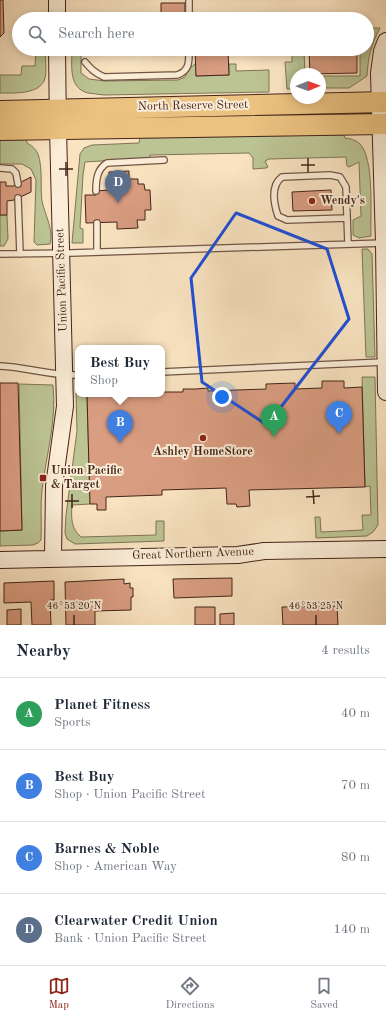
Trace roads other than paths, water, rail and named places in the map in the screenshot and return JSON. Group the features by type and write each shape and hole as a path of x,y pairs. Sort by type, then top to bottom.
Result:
{"highway":[{"name":"North Reserve Street","path":"0,111 383,102"},
{"name":"North Reserve Street","path":"0,130 383,124"}],"street":[{"path":"57,0 57,12"},
{"path":"386,42 382,51 379,73 383,102 386,392"},
{"name":"Union Pacific Street","path":"53,558 54,486 65,406 71,375 61,254 57,56"},
{"name":"Great Northern Avenue","path":"0,560 238,555 264,551 386,549"}],"lane":[{"path":"189,0 189,12"},
{"path":"85,62 94,72 104,77 177,75 182,73 188,67 189,56"},
{"path":"96,190 96,182 102,166 107,164 164,160"},
{"path":"0,168 12,169 16,173 18,184"},
{"path":"347,218 287,220 278,216 274,206 274,191 277,180 282,177 330,175 340,177 346,187 348,244"},
{"path":"18,198 20,254"},
{"path":"97,223 97,252"},
{"path":"0,254 61,254 385,243"},
{"path":"165,372 386,362"},
{"path":"0,366 71,375"}],"place":[{"name":"Wendy's","path":"312,201"},
{"name":"Clearwater Credit Union","path":"118,203"},
{"name":"Barnes & Noble","path":"339,434"},
{"name":"Planet Fitness","path":"274,437"},
{"name":"Ashley HomeStore","path":"203,438"},
{"name":"Best Buy","path":"120,443"},
{"name":"Union Pacific & Target","path":"43,478"}]}
